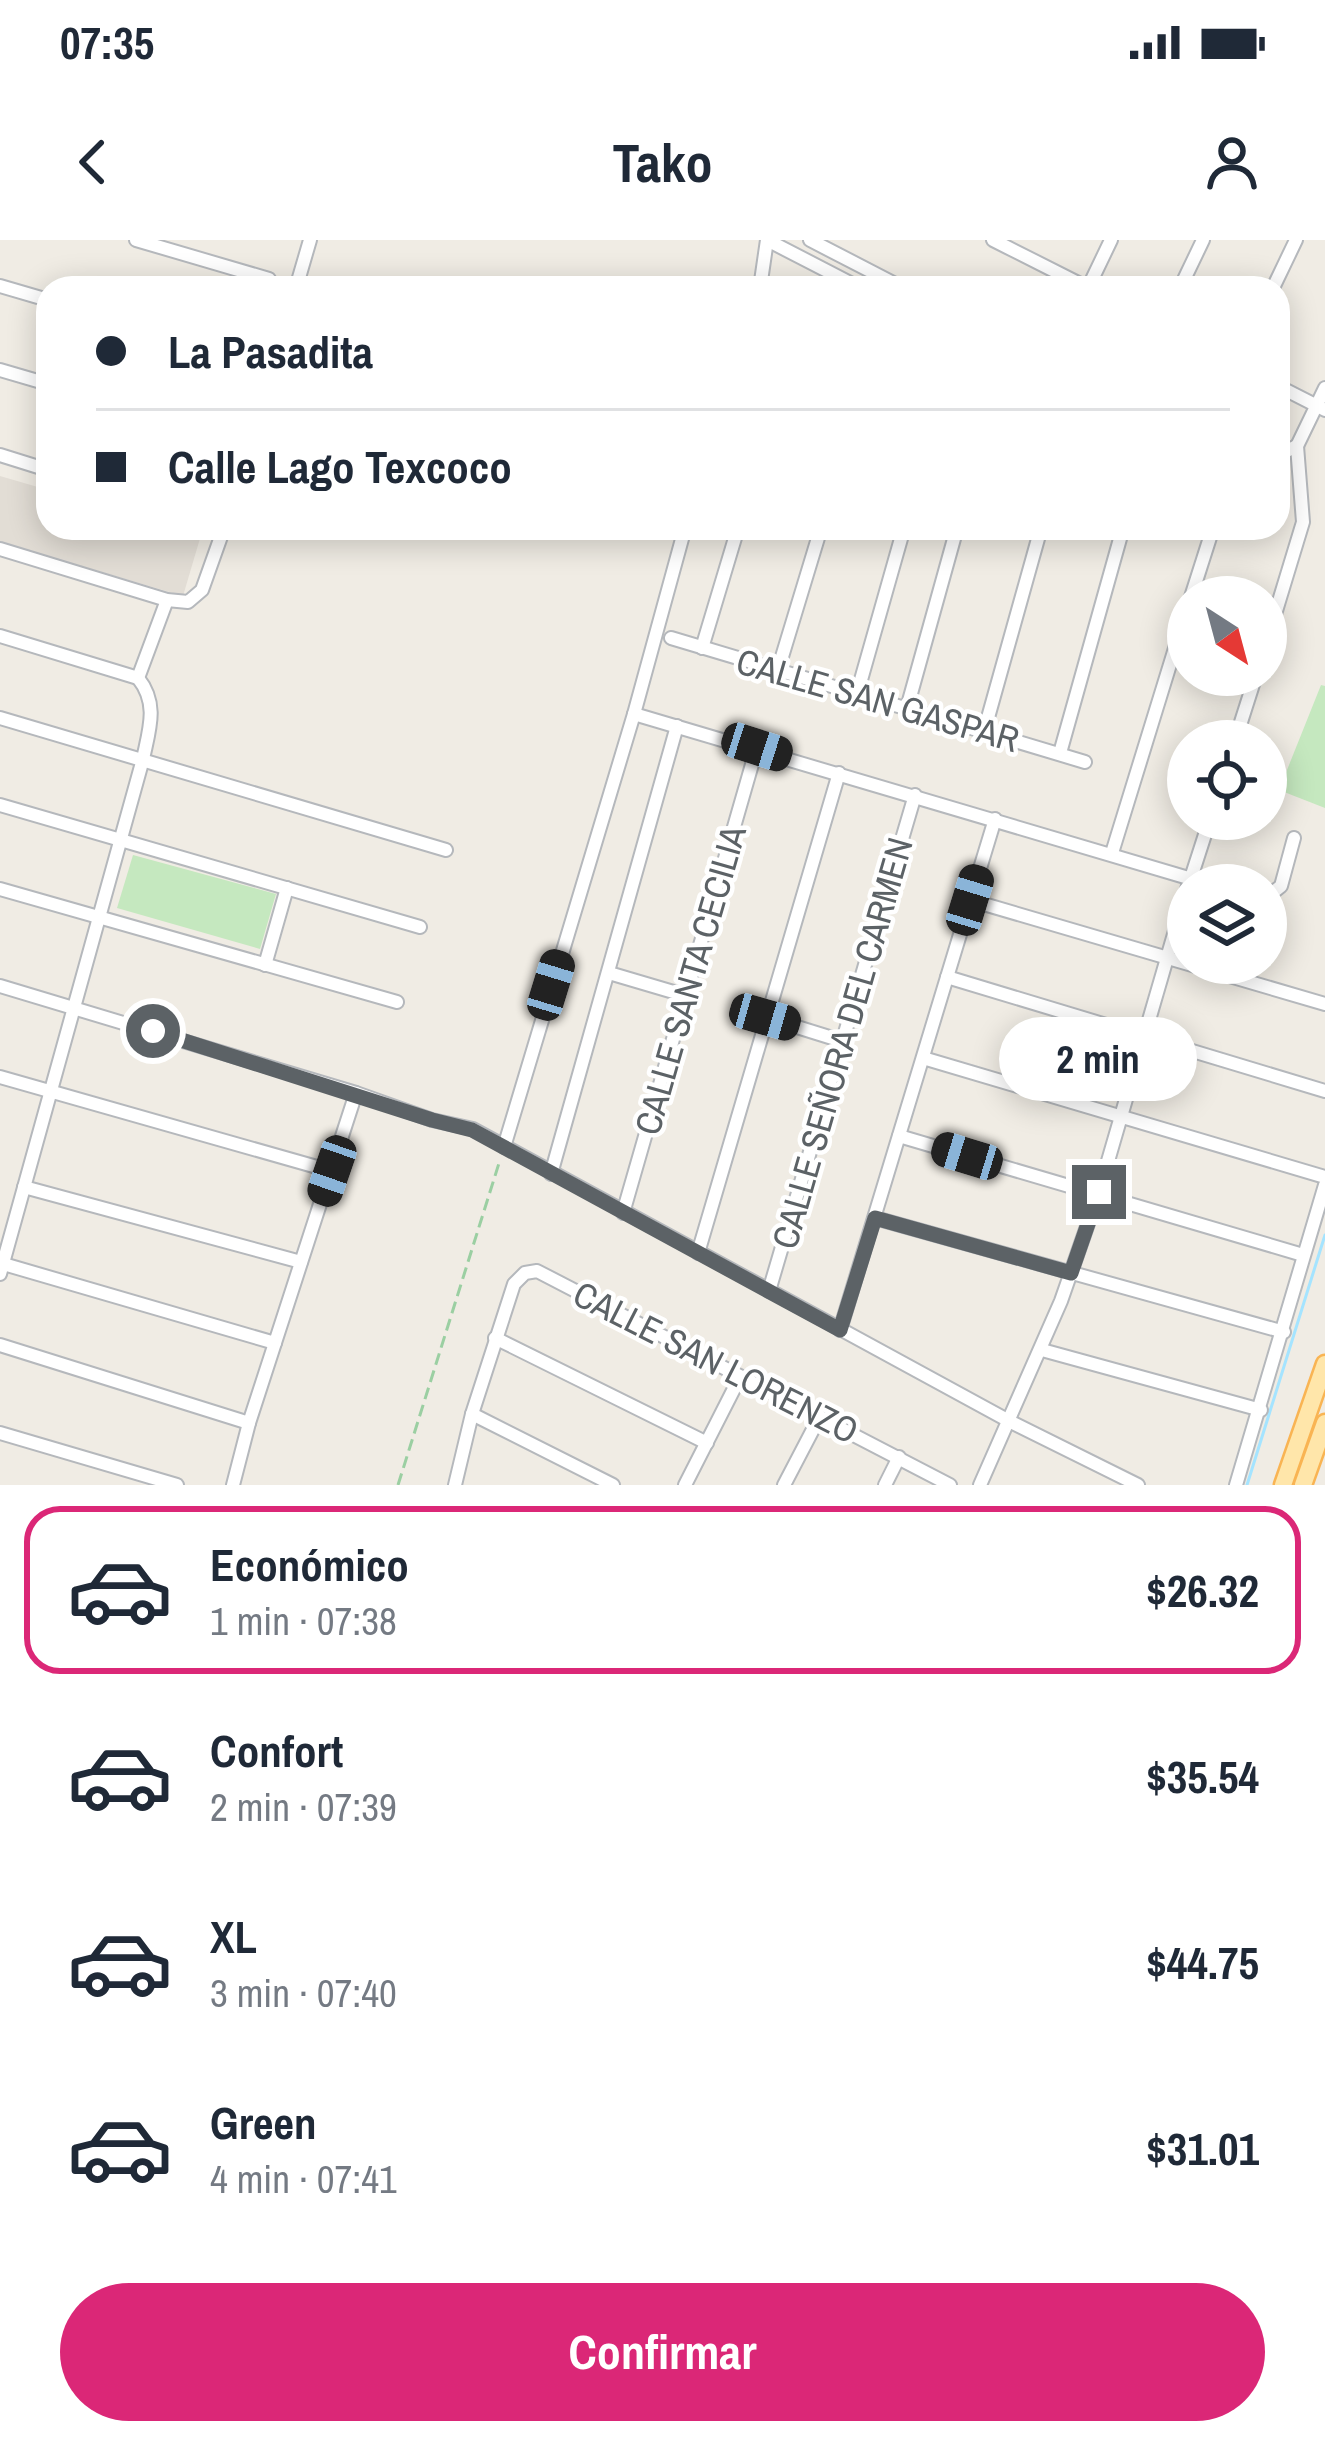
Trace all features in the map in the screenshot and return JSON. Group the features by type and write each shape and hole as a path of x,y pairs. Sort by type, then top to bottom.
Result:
{"main road":[{"path":"1283,1485 1325,1364"},
{"path":"1303,1485 1325,1423"}],"street":[{"path":"136,240 258,276"},
{"path":"300,276 310,240"},
{"path":"762,276 767,240 837,276"},
{"path":"810,240 880,276"},
{"path":"993,240 1016,245 1068,276"},
{"path":"1094,276 1111,240"},
{"path":"1186,276 1202,240"},
{"path":"1279,276 1296,240"},
{"path":"0,286 36,296"},
{"path":"0,370 36,380"},
{"path":"1290,449 1297,446 1321,408 1325,388"},
{"path":"1290,392 1321,408"},
{"path":"1287,576 1303,522 1297,446"},
{"path":"0,455 36,466"},
{"path":"0,549 167,600 188,602 199,596 220,540"},
{"path":"504,1147 682,540"},
{"path":"702,648 734,540"},
{"path":"778,670 817,540"},
{"path":"857,694 901,540"},
{"path":"907,708 954,540"},
{"path":"984,732 1038,540"},
{"path":"1060,753 1120,540"},
{"path":"1198,576 1209,540"},
{"path":"138,678 167,600"},
{"path":"0,636 138,678 152,712 121,840 1,1267 275,1343"},
{"name":"CALLE SAN GASPAR","path":"670,638 1085,762"},
{"path":"1112,853 1167,674"},
{"path":"634,714 1112,853 1167,874"},
{"path":"0,718 446,850"},
{"path":"551,1174 677,726"},
{"name":"CALLE SANTA CECILIA","path":"623,1213 757,747"},
{"path":"698,1253 839,773"},
{"name":"CALLE SEÑORA DEL CARMEN","path":"769,1291 915,795"},
{"path":"0,805 420,927"},
{"path":"840,1330 995,819"},
{"path":"1287,864 1294,838"},
{"path":"266,964 287,888"},
{"path":"0,890 397,1002"},
{"path":"970,900 1325,1004"},
{"path":"980,1485 1042,1350 1071,1273 1099,1192 1167,949"},
{"path":"609,973 687,996"},
{"path":"947,977 1325,1091"},
{"path":"0,986 472,1130 1011,1422 1138,1485"},
{"path":"765,1017 842,1041"},
{"path":"923,1058 1121,1114 1325,1181 1237,1485"},
{"path":"0,1077 332,1171"},
{"path":"233,1485 356,1093"},
{"path":"899,1136 1303,1255"},
{"path":"24,1187 301,1262"},
{"path":"875,1218 1284,1332"},
{"name":"CALLE SAN LORENZO","path":"495,1338 520,1276 530,1271 544,1274 950,1485"},
{"path":"455,1485 495,1338 707,1443"},
{"path":"0,1345 249,1423"},
{"path":"1042,1350 1261,1410"},
{"path":"685,1485 740,1377"},
{"path":"472,1414 613,1485"},
{"path":"784,1485 820,1416"},
{"path":"0,1432 177,1485"},
{"path":"885,1485 899,1457"}],"path":[{"path":"398,1485 504,1147"}],"shaded area":[{"path":"0,476 36,486 36,540 200,540 183,596 0,542"}],"green space":[{"path":"1321,685 1325,686 1325,808 1287,793 1287,770"},
{"path":"133,855 276,894 260,949 117,908"}],"waterway":[{"path":"1247,1485 1325,1235"}],"route":[{"path":"153,1031 472,1130 840,1330 875,1218 1071,1273 1099,1192"}]}
